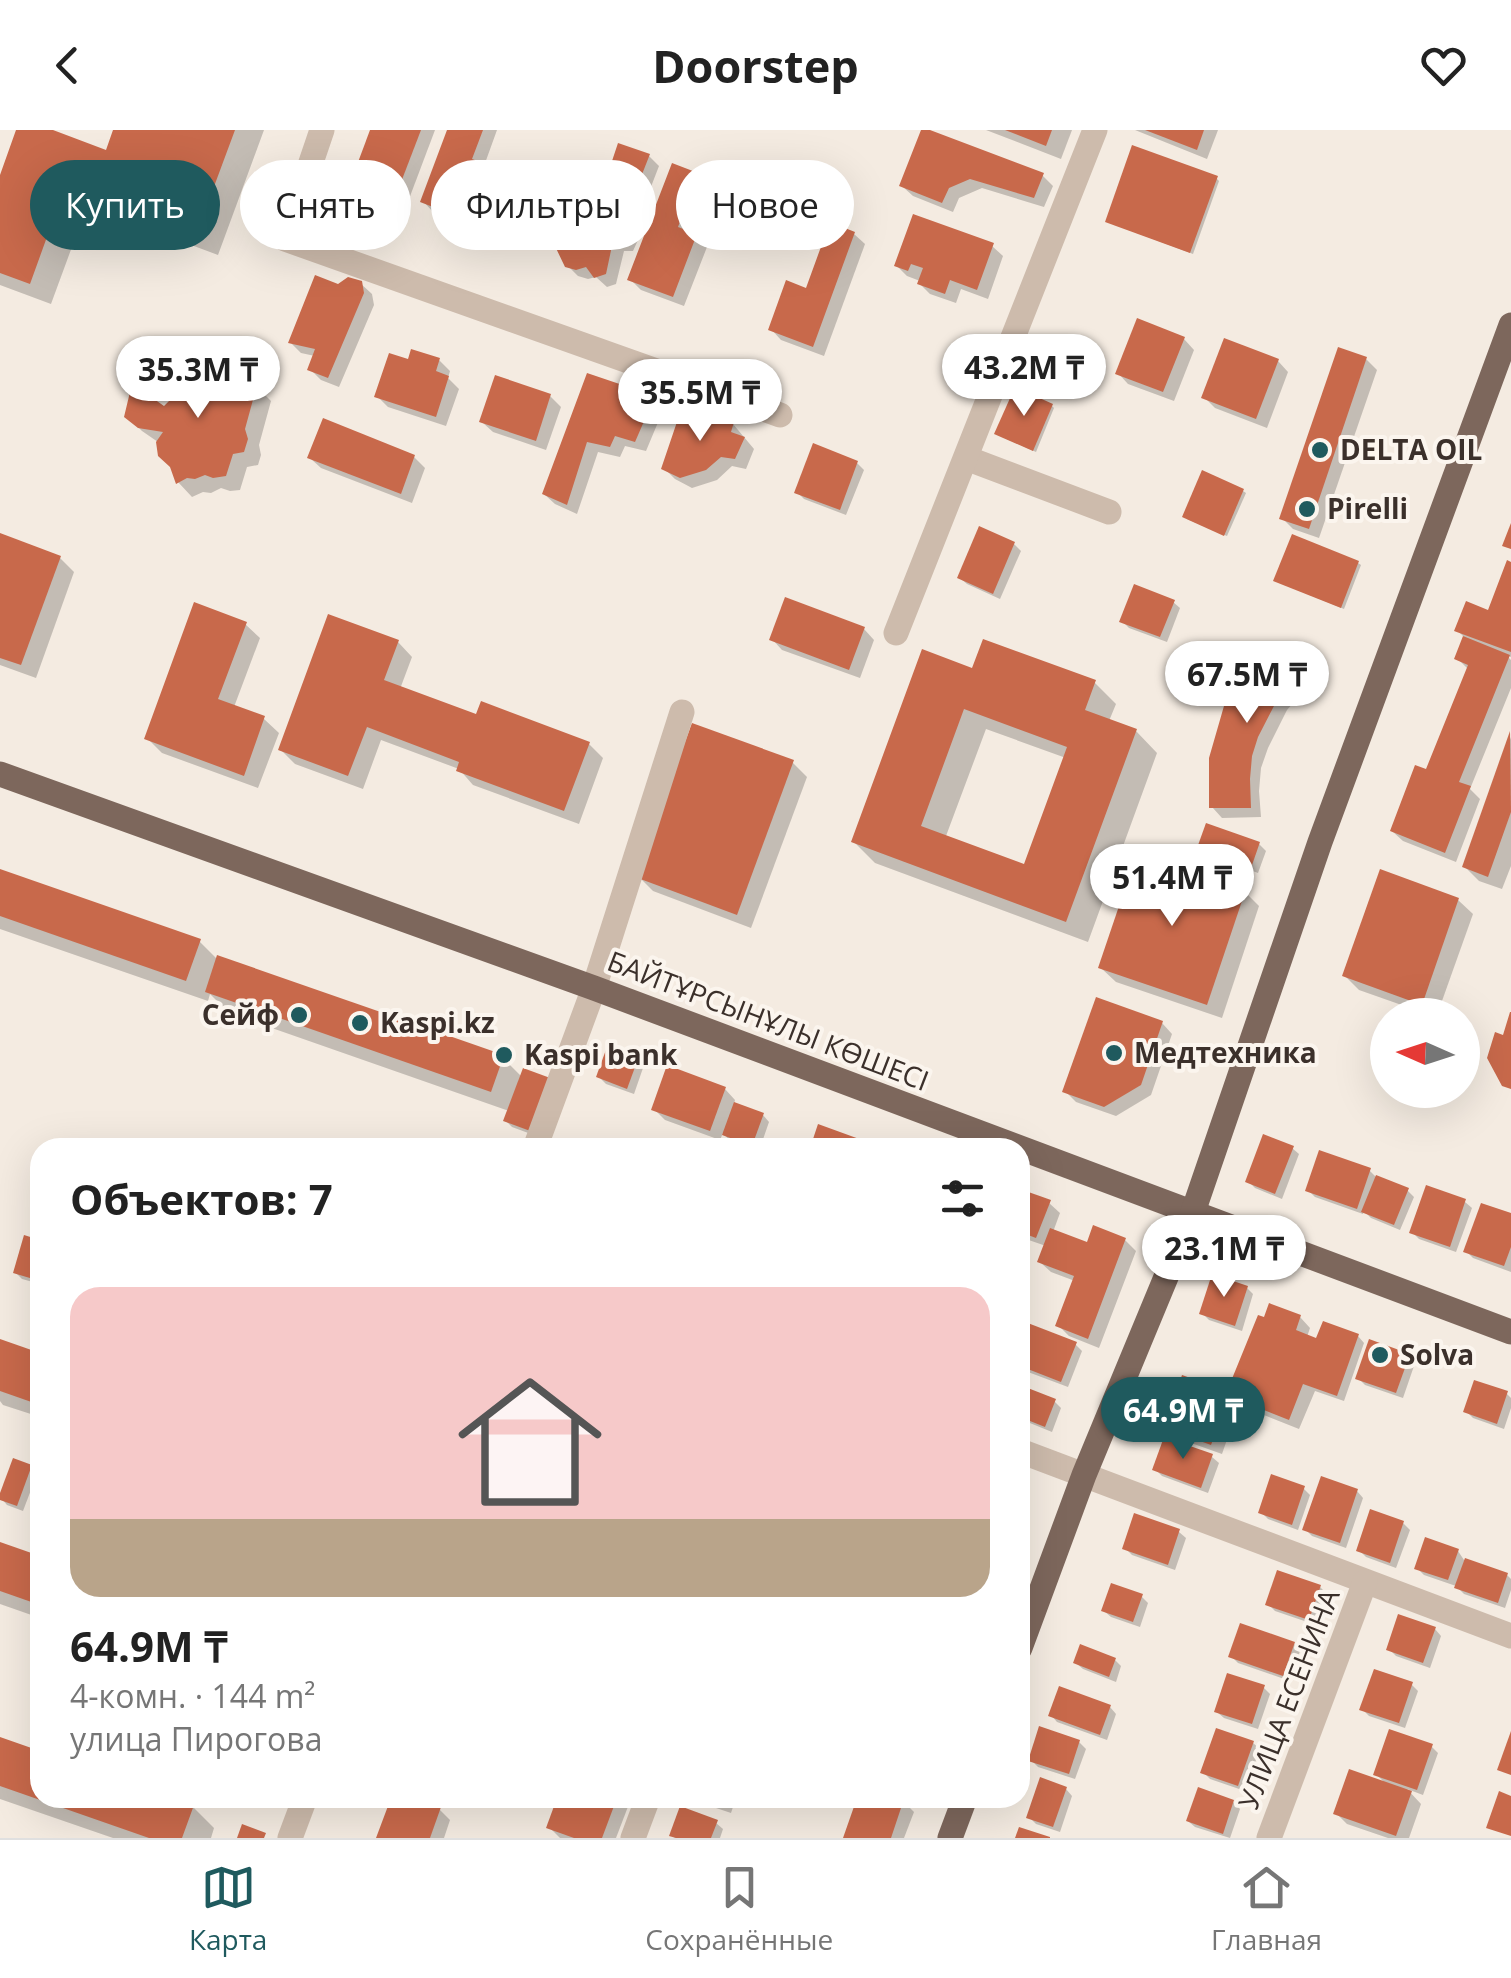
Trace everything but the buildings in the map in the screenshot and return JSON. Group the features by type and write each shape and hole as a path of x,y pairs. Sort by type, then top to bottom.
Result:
{"main road":[{"path":"1030,1621 1084,1475 1193,1212 1320,842 1511,325"},
{"name":"БАЙТҰРСЫНҰЛЫ КӨШЕСІ","path":"0,774 594,988 995,1138"},
{"name":"БАЙТҰРСЫНҰЛЫ КӨШЕСІ","path":"1030,1151 1511,1332"},
{"path":"950,1838 961,1808"}],"street":[{"path":"322,130 285,239 780,415"},
{"path":"896,633 1096,130"},
{"path":"966,458 1109,512"},
{"path":"540,1138 594,988 682,712"},
{"path":"1030,1455 1511,1636"},
{"name":"УЛИЦА ЕСЕНИНА","path":"1268,1838 1366,1582"},
{"path":"290,1838 301,1808"},
{"path":"633,1838 644,1808"}],"place":[{"name":"DELTA OIL","path":"1320,450"},
{"name":"Pirelli","path":"1307,509"},
{"name":"Сейф","path":"299,1015"},
{"name":"Kaspi.kz","path":"360,1023"},
{"name":"Медтехника","path":"1114,1053"},
{"name":"Kaspi bank","path":"504,1055"},
{"name":"Solva","path":"1380,1355"}]}
